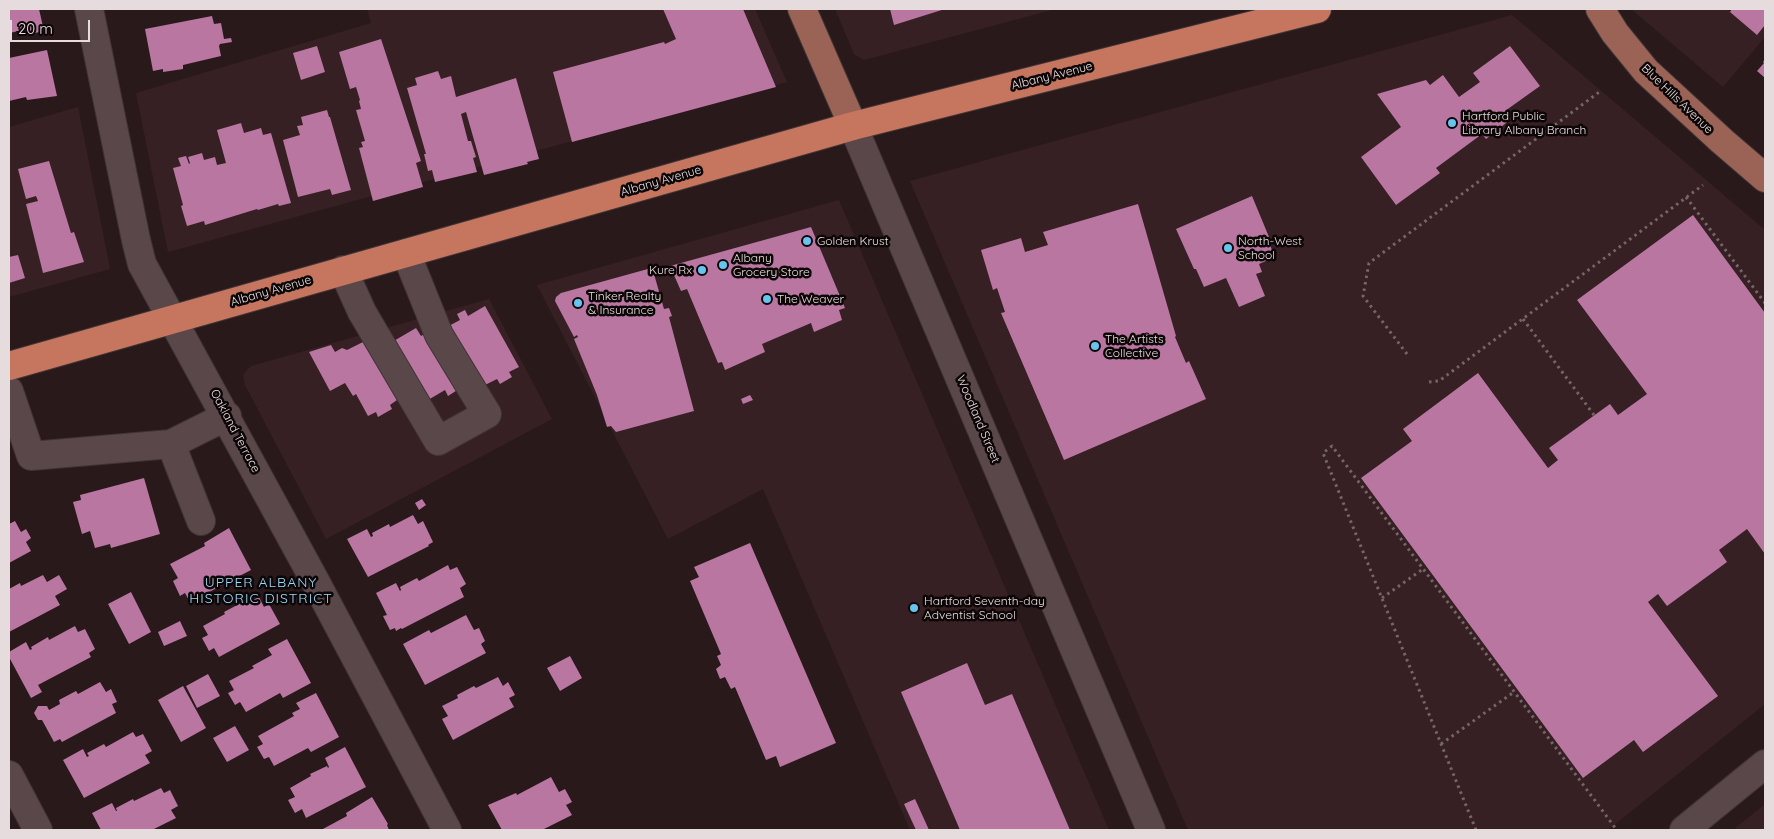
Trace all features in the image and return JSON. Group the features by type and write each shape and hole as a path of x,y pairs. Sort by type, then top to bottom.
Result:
{"highway":[{"name":"Albany Avenue","path":"9,366 853,126 1317,9"}],"main road":[{"name":"Woodland Street","path":"802,9 853,126"},
{"name":"Blue Hills Avenue","path":"1600,9 1614,33 1646,71 1765,178"}],"street":[{"name":"Oakland Terrace","path":"90,9 139,254 146,271 227,416 447,830"},
{"name":"Woodland Street","path":"853,126 1151,830"},
{"path":"343,270 362,312 438,441 487,414 439,335 406,253"},
{"path":"9,391 31,456 171,444 227,416"},
{"path":"171,444 201,521"},
{"path":"1684,830 1765,764"},
{"path":"9,775 38,830"}],"path":[{"path":"1407,354 1363,296 1369,263 1602,90"},
{"path":"1430,382 1439,382 1703,185"},
{"path":"1686,197 1765,303"},
{"path":"1523,319 1594,415"},
{"path":"1476,830 1323,452 1332,446 1616,829"},
{"path":"1382,598 1423,569"},
{"path":"1441,744 1514,692"}],"shaded area":[{"path":"367,9 755,9 787,82 168,252 136,93 371,23"},
{"path":"835,9 1056,9 864,60 854,54"},
{"path":"1631,9 1765,9 1765,37 1723,87"},
{"path":"1512,15 1765,230 1765,704 1608,830 1188,830 910,181"},
{"path":"78,107 110,269 9,297 9,127"},
{"name":"Hartford Seventh-day Adventist School","path":"839,200 1109,830 910,830 763,489 668,539 537,285"},
{"path":"489,299 552,419 326,539 245,385 243,376 246,371 251,366"},
{"path":"1765,804 1765,830 1733,830"}],"building":[{"path":"9,9 39,9 44,31 22,36 20,27 18,28 19,31 9,33"},
{"path":"663,9 743,9 776,87 572,142 553,72 664,42 665,44 676,39"},
{"path":"890,9 945,9 894,25"},
{"path":"1732,9 1765,9 1765,25 1757,35 1730,12"},
{"path":"212,16 214,24 221,23 224,39 231,38 232,42 220,44 221,56 183,65 183,69 163,72 163,69 153,71 145,29"},
{"path":"381,39 421,161 416,163 423,187 373,201 359,148 363,147 361,142 365,141 356,110 361,109 360,100 356,87 350,89 339,52"},
{"path":"317,46 325,72 301,80 293,53"},
{"name":"Hartford Public Library Albany Branch","path":"1510,46 1540,86 1505,111 1511,119 1486,139 1482,134 1436,168 1440,173 1396,205 1361,157 1401,127 1377,94 1426,80 1430,85 1443,75 1459,97 1480,82 1473,73"},
{"path":"47,50 57,96 27,100 26,97 9,101 9,58"},
{"path":"1765,59 1765,78 1757,71"},
{"path":"438,71 441,79 451,76 456,97 516,78 539,159 527,162 528,164 484,175 466,112 461,114 468,141 471,141 476,157 473,158 477,172 435,182 432,170 428,171 424,154 426,154 407,88 417,85 415,78"},
{"path":"327,110 351,190 332,195 330,189 298,197 283,140 300,135 297,126 303,125 301,117"},
{"path":"241,123 244,133 261,128 263,135 271,133 291,203 257,209 205,225 204,221 187,226 173,168 181,166 178,158 186,156 189,164 188,157 202,153 204,160 215,157 217,165 226,163 217,130"},
{"path":"49,161 71,233 74,232 84,262 43,273 26,204 38,201 36,196 26,199 18,169"},
{"name":"North-West School","path":"1252,196 1275,257 1259,264 1262,272 1256,274 1265,296 1239,307 1226,278 1204,287 1176,229"},
{"path":"1138,204 1175,337 1186,363 1189,361 1206,399 1064,460 1001,313 1005,312 997,288 993,290 981,250 1021,238 1025,252 1048,245 1043,232"},
{"path":"1693,215 1765,313 1765,554 1747,529 1719,550 1727,562 1667,606 1658,594 1648,602 1718,696 1643,752 1634,740 1583,778 1361,478 1412,441 1403,429 1478,373 1548,468 1558,460 1549,448 1610,404 1618,415 1647,394 1577,300"},
{"name":"The Weaver","path":"811,227 845,308 839,310 842,320 814,332 811,323 762,344 765,352 725,370 722,362 718,363 687,289 681,291 670,266"},
{"path":"18,255 25,278 9,283 9,257"},
{"path":"655,267 657,274 654,274 664,309 669,308 672,316 669,317 694,411 616,432 611,426 607,427 597,395 574,339 578,337 577,335 574,337 555,301 556,297 561,293"},
{"path":"485,306 519,367 509,372 512,377 500,384 497,379 481,387 443,329 460,320 457,314 465,310 468,316"},
{"path":"416,328 421,336 430,331 459,389 448,396 445,390 423,403 392,342"},
{"path":"365,341 397,400 390,405 392,409 378,417 376,412 368,416 356,394 353,396 345,383 330,391 309,352 331,345 335,352 342,348 347,350"},
{"path":"750,395 753,400 743,404 741,399"},
{"path":"144,478 160,534 111,548 110,544 95,548 90,531 82,534 73,502 81,500 80,495"},
{"path":"422,499 426,505 419,510 415,503"},
{"path":"413,515 418,524 423,521 433,542 429,546 368,577 347,539 367,529 371,537 373,536 372,533 389,524 390,527"},
{"path":"15,521 21,532 26,529 31,538 26,542 31,551 9,563 9,524"},
{"path":"229,528 251,570 190,602 185,593 180,596 173,581 178,578 170,564 205,546 204,543"},
{"path":"750,543 836,743 780,767 776,756 766,760 735,687 731,689 725,677 720,679 716,669 721,665 717,656 721,654 690,581 699,577 694,567"},
{"path":"448,565 450,570 457,567 466,584 460,588 464,597 402,629 396,631 395,628 390,630 383,616 387,615 376,593 396,583 400,591 400,587 417,578 419,581"},
{"path":"43,575 47,582 59,575 67,589 55,596 60,605 9,632 9,589 20,583 21,586"},
{"path":"131,592 151,632 129,644 108,604"},
{"path":"259,597 264,607 269,604 280,624 219,657 214,648 209,651 202,638 208,635 203,626 241,603 243,605"},
{"path":"466,615 474,630 479,628 485,641 481,644 486,653 425,685 403,644 429,630 431,633"},
{"path":"180,621 187,636 164,646 158,632"},
{"path":"75,626 78,632 85,629 95,649 89,653 91,657 38,685 42,692 31,698 9,657 9,652 26,642 30,650 32,649 31,647 48,637 49,640"},
{"path":"287,639 311,683 283,698 280,693 246,712 240,702 235,705 228,693 234,690 229,681 254,668 252,666 272,655 268,649"},
{"path":"570,656 582,678 560,691 547,668"},
{"path":"967,663 985,705 1012,694 1070,830 960,830 901,692"},
{"path":"208,674 220,696 197,708 186,686"},
{"path":"498,677 503,686 508,682 515,695 509,698 514,707 453,740 442,719 448,716 442,706 458,698 457,695 474,686 476,688"},
{"path":"100,682 106,692 111,689 117,702 112,704 116,713 62,742 60,739 54,742 42,720 38,720 34,713 38,706 47,706 49,710 60,704 59,700 76,691 78,694"},
{"path":"183,686 206,728 181,742 158,700"},
{"path":"316,693 339,737 311,752 308,748 274,766 269,757 264,759 257,747 263,744 258,736 294,716 292,713 300,709 296,703"},
{"path":"235,726 249,750 227,762 213,738"},
{"path":"133,732 136,737 143,734 152,751 145,755 150,763 84,798 63,760 83,749 87,757 89,756 87,753 104,744 106,747"},
{"path":"345,747 366,787 306,818 302,809 295,813 288,800 295,797 290,788 311,776 310,774 327,766 328,768 325,758"},
{"path":"551,777 559,792 565,789 572,802 566,805 572,815 542,830 502,830 488,805 516,793 517,795"},
{"path":"161,788 164,793 170,790 178,806 171,810 176,818 152,830 101,830 92,813 112,803 117,811 116,808 133,799 134,801"},
{"path":"372,797 388,824 389,830 321,830 347,816 346,813"},
{"path":"915,799 929,830 916,830 904,804"}],"place":[{"name":"Hartford Public Library Albany Branch","path":"1452,123"},
{"name":"Golden Krust","path":"807,241"},
{"name":"North-West School","path":"1228,248"},
{"name":"Albany Grocery Store","path":"723,265"},
{"name":"Kure Rx","path":"702,270"},
{"name":"The Weaver","path":"767,299"},
{"name":"Tinker Realty & Insurance","path":"578,303"},
{"name":"The Artists Collective","path":"1095,346"},
{"name":"Hartford Seventh-day Adventist School","path":"914,608"}],"district":[{"name":"UPPER ALBANY HISTORIC DISTRICT","path":"261,592"}]}
